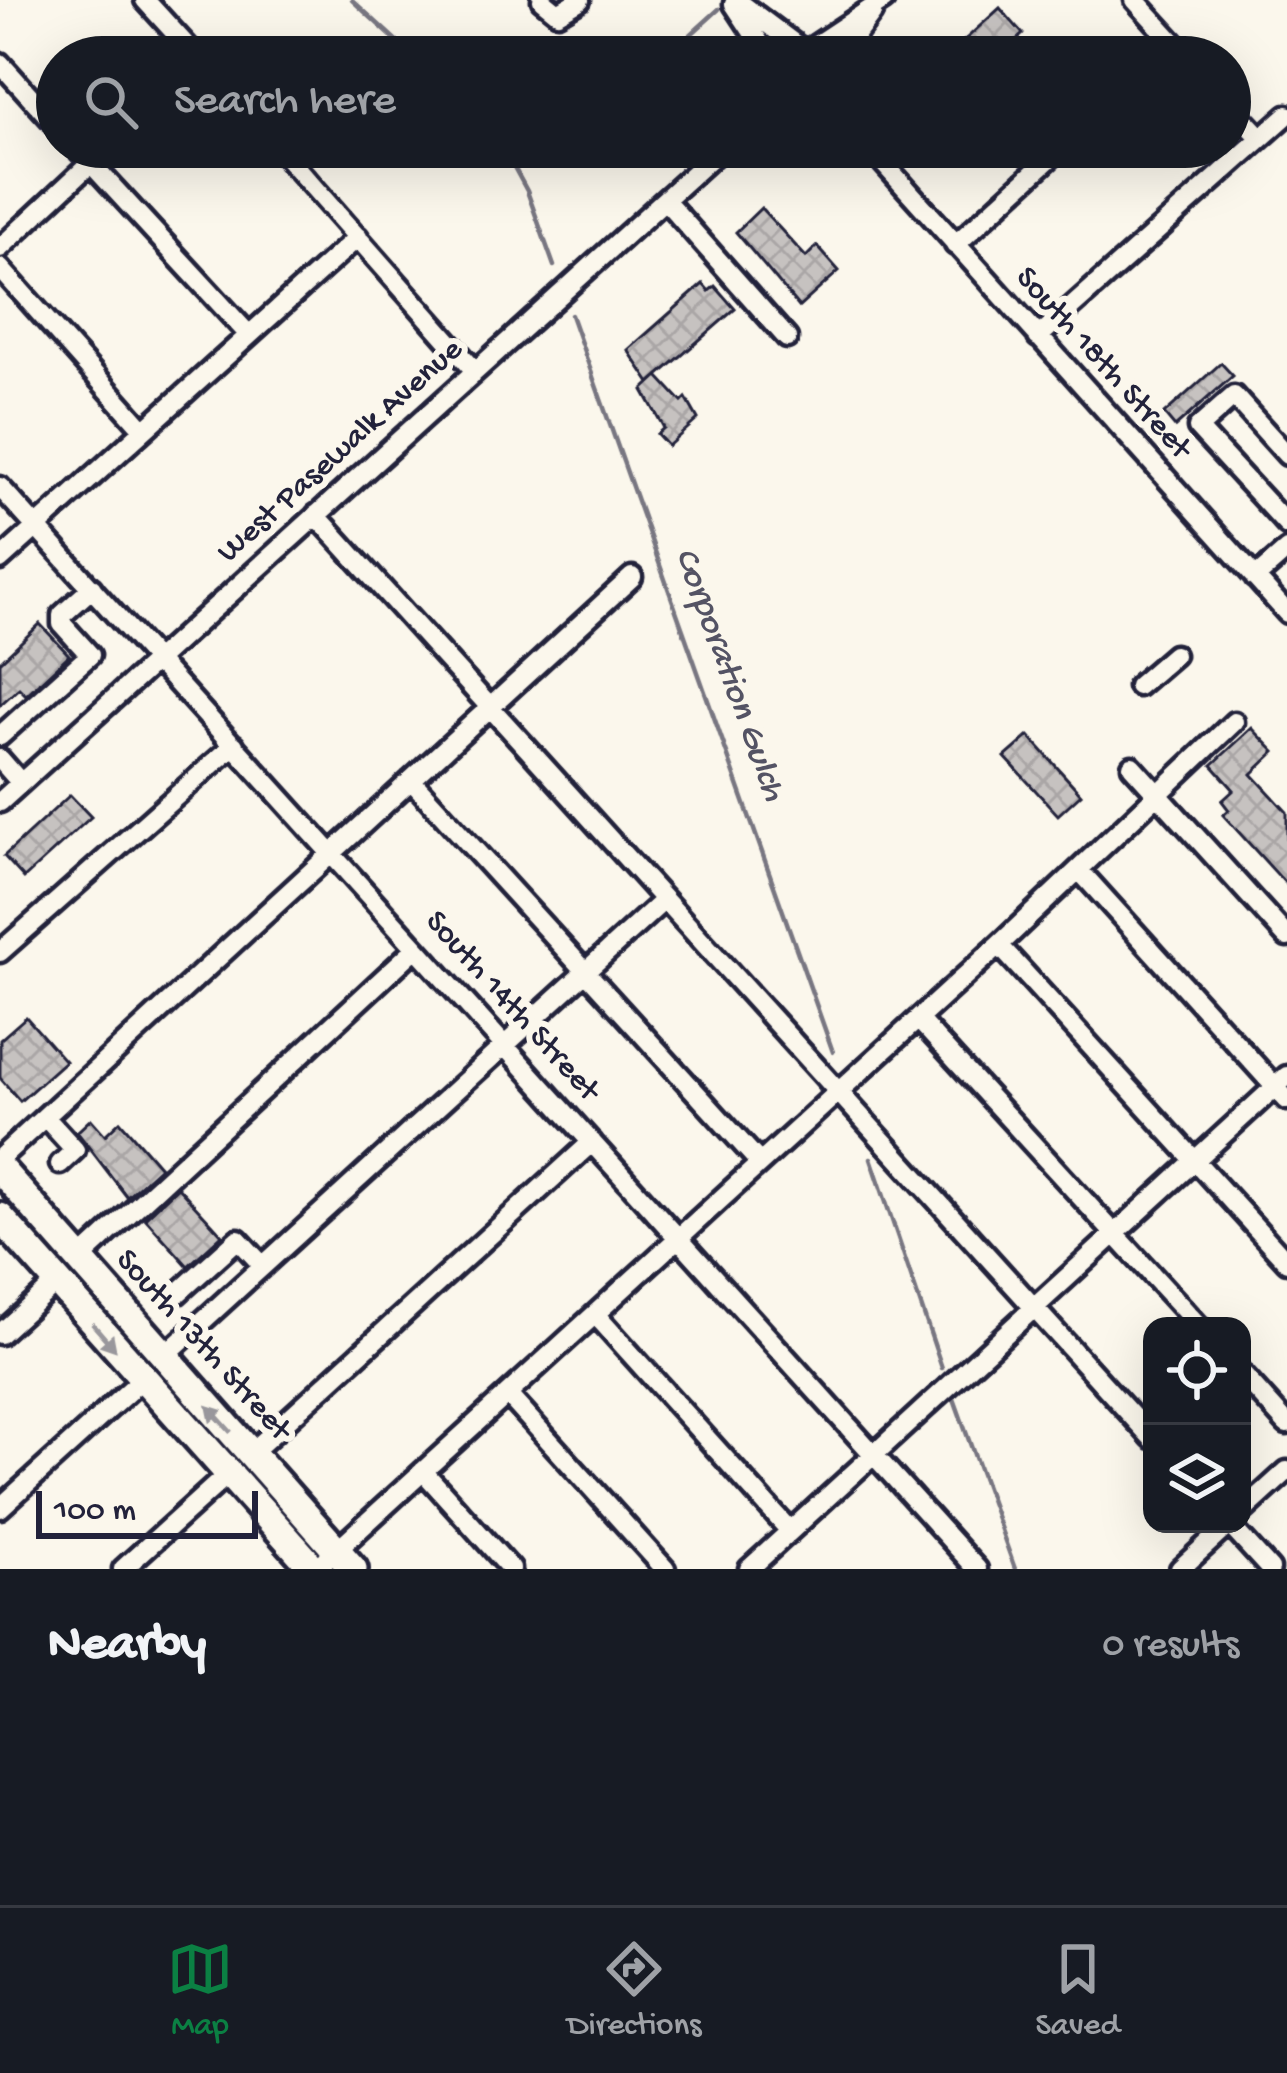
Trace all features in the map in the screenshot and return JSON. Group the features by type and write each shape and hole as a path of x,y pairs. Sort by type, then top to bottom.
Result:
{"highway":[{"name":"South 13th Street","path":"0,1169 250,1454 330,1564"},
{"name":"South 13th Street","path":"0,1217 228,1474 330,1564"}],"street":[{"path":"145,0 178,36"},
{"path":"542,0 558,13 580,0"},
{"path":"734,0 787,36"},
{"path":"734,0 756,36"},
{"path":"1135,0 1162,36"},
{"path":"834,36 879,4"},
{"path":"855,36 879,4"},
{"path":"0,63 36,103"},
{"path":"1251,147 1287,115"},
{"path":"1251,127 1261,138"},
{"path":"0,248 86,168"},
{"path":"96,168 249,335"},
{"path":"297,168 475,371"},
{"name":"West Pasewalk Avenue","path":"0,802 700,168"},
{"name":"South 18th Street","path":"884,168 1287,613"},
{"path":"955,245 1039,168"},
{"path":"1038,338 1228,168"},
{"path":"665,200 787,338"},
{"path":"0,560 358,237"},
{"path":"0,268 144,430"},
{"path":"1287,455 1234,396 1198,428 1287,525"},
{"name":"South 14th Street","path":"0,487 977,1569"},
{"path":"316,515 1143,1428"},
{"path":"1255,578 1287,550"},
{"path":"0,1158 632,577"},
{"path":"0,736 90,655 62,624 62,615 92,588"},
{"path":"1138,686 1174,655"},
{"path":"330,1564 423,1471 999,945 1234,722"},
{"path":"0,952 234,745"},
{"path":"0,759 21,783"},
{"path":"1132,766 1287,937"},
{"path":"410,780 759,1162"},
{"path":"749,1569 1194,1160 1283,1088 1079,870"},
{"path":"163,1358 664,900"},
{"path":"999,945 1287,1262"},
{"path":"78,1261 416,948"},
{"path":"918,1019 1190,1317"},
{"path":"45,1117 75,1150 60,1164"},
{"path":"250,1454 592,1142"},
{"path":"212,1312 182,1290 238,1239 263,1266"},
{"path":"0,1334 57,1282"},
{"path":"595,1313 790,1531"},
{"path":"0,1508 141,1380"},
{"path":"1251,1384 1287,1424"},
{"path":"508,1396 665,1569"},
{"path":"423,1471 511,1569"},
{"path":"1251,1504 1287,1471"},
{"path":"123,1569 228,1474"},
{"path":"1180,1569 1219,1533"},
{"path":"1237,1533 1270,1569"}],"building":[{"path":"1000,8 1023,34 1021,36 969,36"},
{"path":"761,208 806,257 817,246 839,271 799,307 736,232"},
{"path":"703,284 709,291 715,286 735,309 650,383 628,350"},
{"path":"1221,363 1233,376 1175,427 1164,414"},
{"path":"658,376 682,402 686,398 698,419 668,446 657,434 664,428 643,390"},
{"path":"40,624 69,655 26,695 19,688 0,705 0,662"},
{"path":"1252,728 1275,752 1252,774 1287,812 1287,885 1223,815 1229,810 1222,801 1234,790 1212,765"},
{"path":"1029,736 1081,794 1058,815 1005,757"},
{"path":"70,795 91,817 24,878 4,856"},
{"path":"26,1017 65,1061 20,1101 0,1078 0,1040"},
{"path":"91,1119 105,1135 120,1121 160,1167 127,1197 77,1132"},
{"path":"178,1187 222,1235 188,1266 145,1218"}],"waterway":[{"name":"Corporation Gulch","path":"352,0 391,36"},
{"path":"689,36 719,9"},
{"name":"Corporation Gulch","path":"514,168 554,266"},
{"name":"Corporation Gulch","path":"571,315 833,1052"},
{"name":"Corporation Gulch","path":"871,1158 942,1368"},
{"name":"Corporation Gulch","path":"952,1393 1015,1569"}]}
